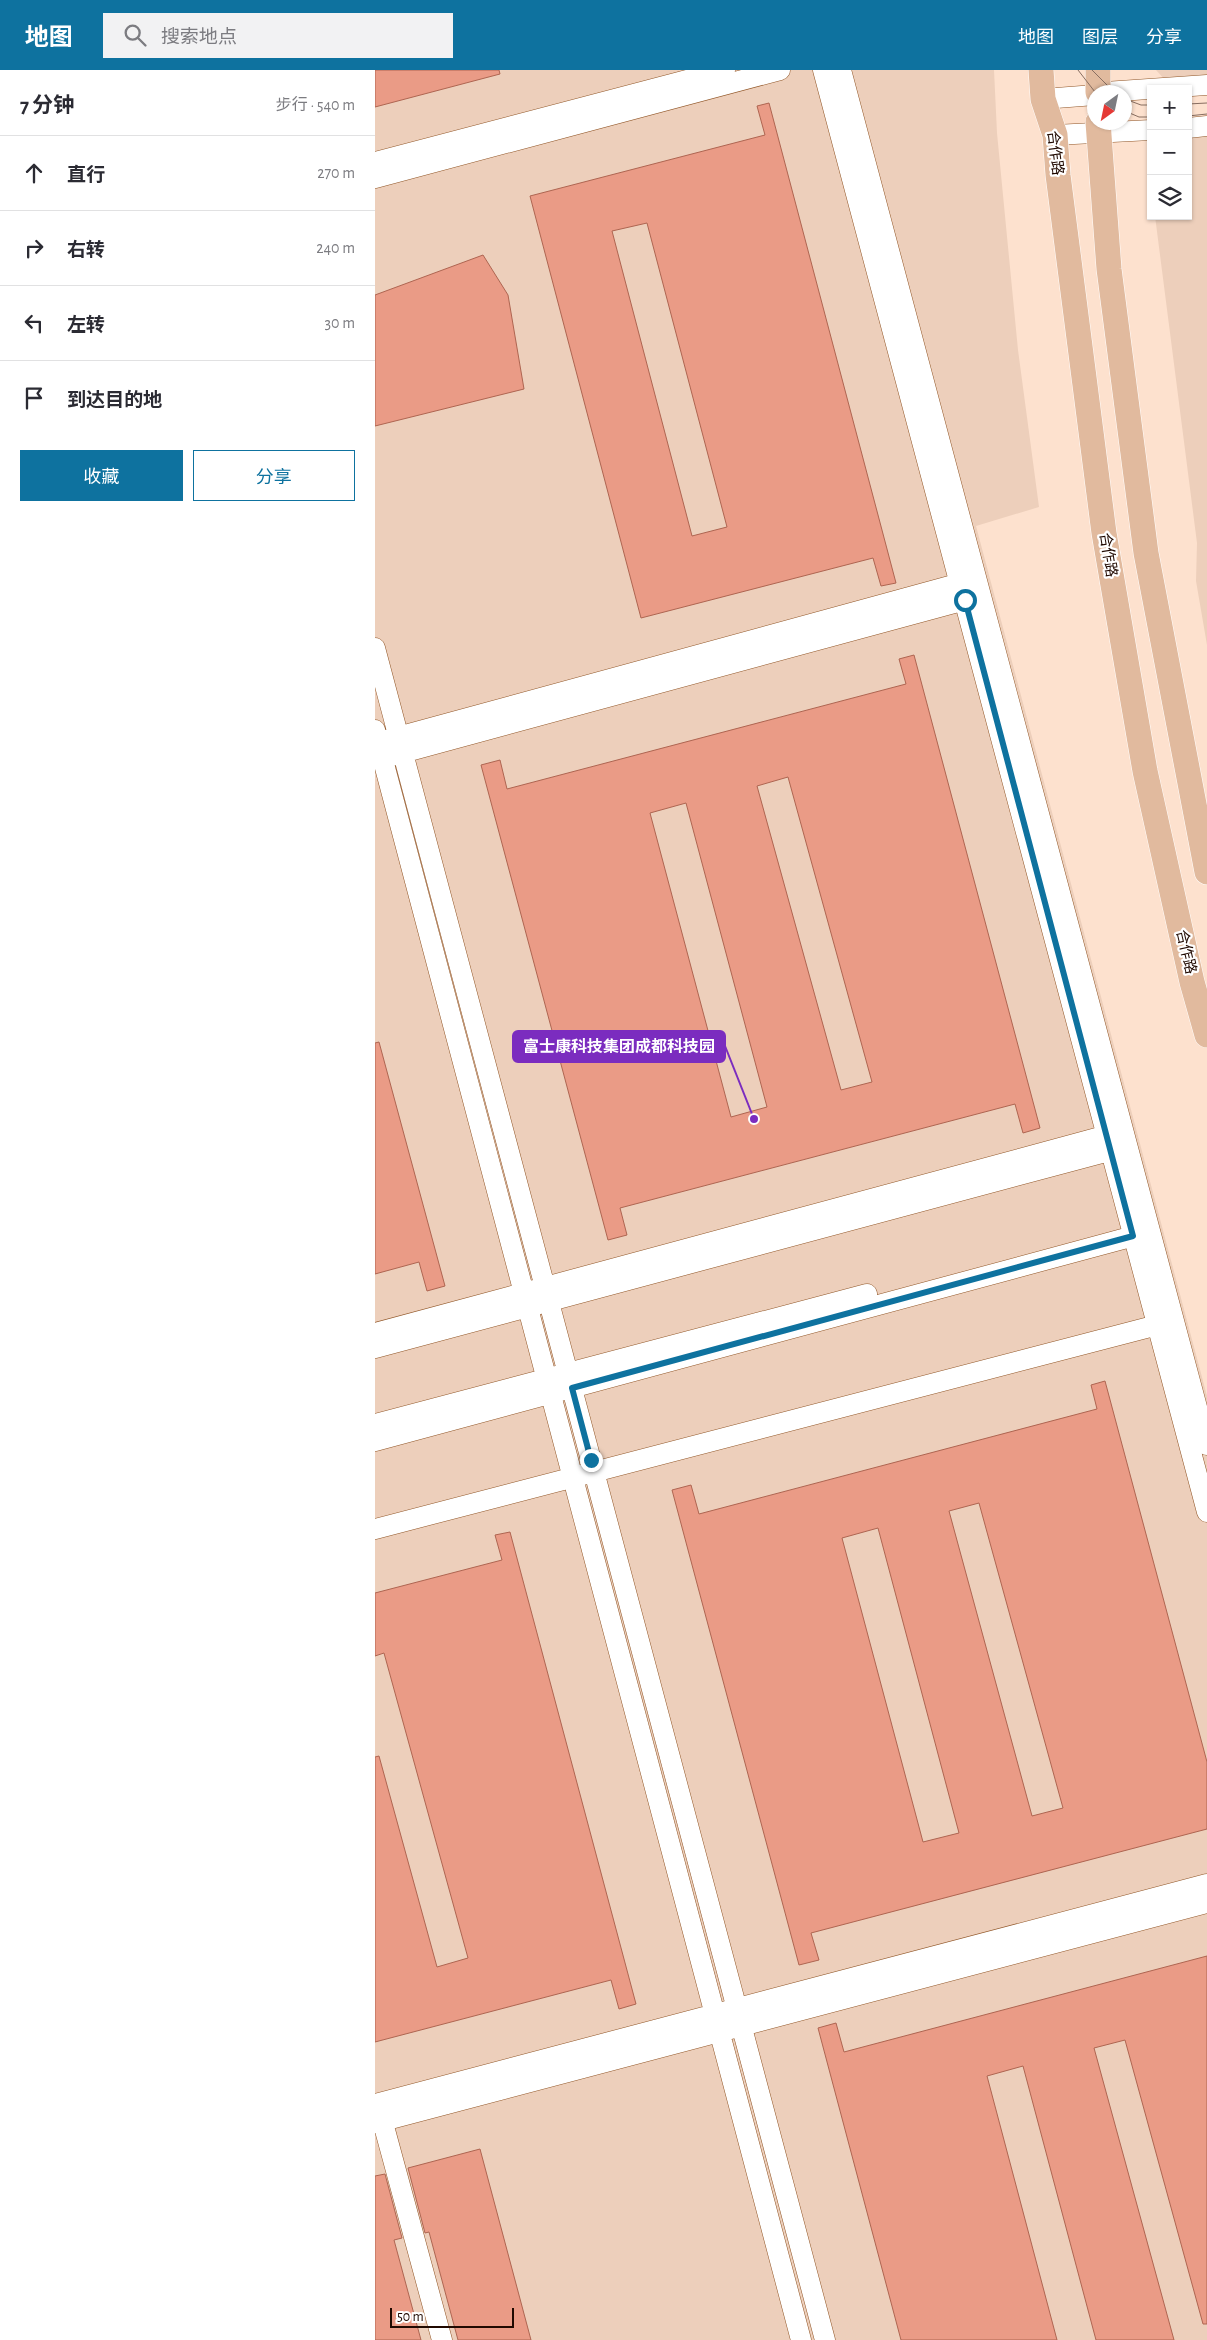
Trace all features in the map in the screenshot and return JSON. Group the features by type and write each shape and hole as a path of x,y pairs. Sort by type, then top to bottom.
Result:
{"main road":[{"name":"合作路","path":"1041,70 1043,99 1055,135 1059,184 1104,533 1145,771 1193,982 1207,1035"},
{"path":"1097,70 1098,85"},
{"path":"1098,130 1109,269 1146,553 1207,872"}],"street":[{"path":"375,162 725,70"},
{"path":"375,178 780,70"},
{"path":"823,70 970,590 1117,1140 1164,1317 1207,1512"},
{"path":"841,70 970,590"},
{"path":"1132,90 1207,85"},
{"path":"1043,99 1087,96"},
{"path":"1192,128 1207,126"},
{"path":"1132,129 1147,130"},
{"path":"1055,135 1087,130"},
{"path":"801,2340 549,1386 377,747 401,745 970,590"},
{"path":"375,648 825,2340"},
{"path":"375,1348 547,1294 1117,1140"},
{"path":"375,1441 570,1380 1140,1228"},
{"path":"375,1333 526,1300"},
{"path":"1164,1317 1207,1445"},
{"path":"375,1529 592,1465 1164,1317"},
{"path":"375,1424 549,1386"},
{"path":"375,1516 571,1471"},
{"path":"442,2340 377,2109 717,2023 1207,1884"},
{"path":"739,2017 1207,1903"}],"shaded area":[{"path":"375,70 994,70 997,133 1018,350 1039,507 976,526 1207,1396 1207,2340 375,2340"},
{"path":"1156,70 1207,70 1207,77 1166,81"},
{"path":"1207,131 1207,645 1196,581 1197,543 1156,220 1192,220 1192,132"}],"building":[{"path":"375,70 499,70 500,74 375,107"},
{"path":"769,103 896,583 881,586 873,558 641,618 530,196 765,135 757,106","holes":["647,223 727,527 692,536 612,231"]},
{"path":"483,255 508,295 524,389 375,426 375,295"},
{"path":"914,655 1040,1128 1023,1133 1015,1104 620,1208 627,1235 608,1240 481,765 500,760 507,789 906,684 899,659","holes":["788,777 872,1082 841,1090 757,786","686,803 767,1107 731,1117 650,813"]},
{"path":"379,1042 445,1286 427,1291 419,1262 375,1274 375,1043"},
{"path":"1105,1381 1207,1762 1207,1829 811,1933 819,1960 799,1965 672,1490 691,1485 699,1514 1097,1409 1091,1385","holes":["979,1503 1063,1808 1032,1816 949,1511","878,1528 959,1833 923,1842 842,1538"]},
{"path":"510,1532 636,2004 619,2009 611,1980 375,2042 375,1757 379,1756 437,1967 468,1958 384,1653 375,1656 375,1593 502,1560 495,1535"},
{"path":"1207,1956 1207,2324 1203,2324 1125,2040 1094,2048 1174,2340 1096,2340 1023,2066 987,2076 1057,2340 901,2340 818,2028 836,2023 844,2052"},
{"path":"480,2149 531,2340 458,2340 429,2232 425,2233 408,2168"},
{"path":"385,2174 402,2238 394,2240 421,2340 375,2340 375,2176"}],"tram line":[{"path":"1078,70 1090,85"},
{"path":"1092,70 1107,85"},
{"path":"1132,102 1147,105"},
{"path":"1192,104 1207,103"},
{"path":"1132,114 1139,117 1147,117"},
{"path":"1192,116 1207,114"}],"place":[{"name":"富士康科技集团成都科技园","path":"754,1119"}],"route":[{"path":"591,1460 572,1388 1133,1236 965,600"}]}
